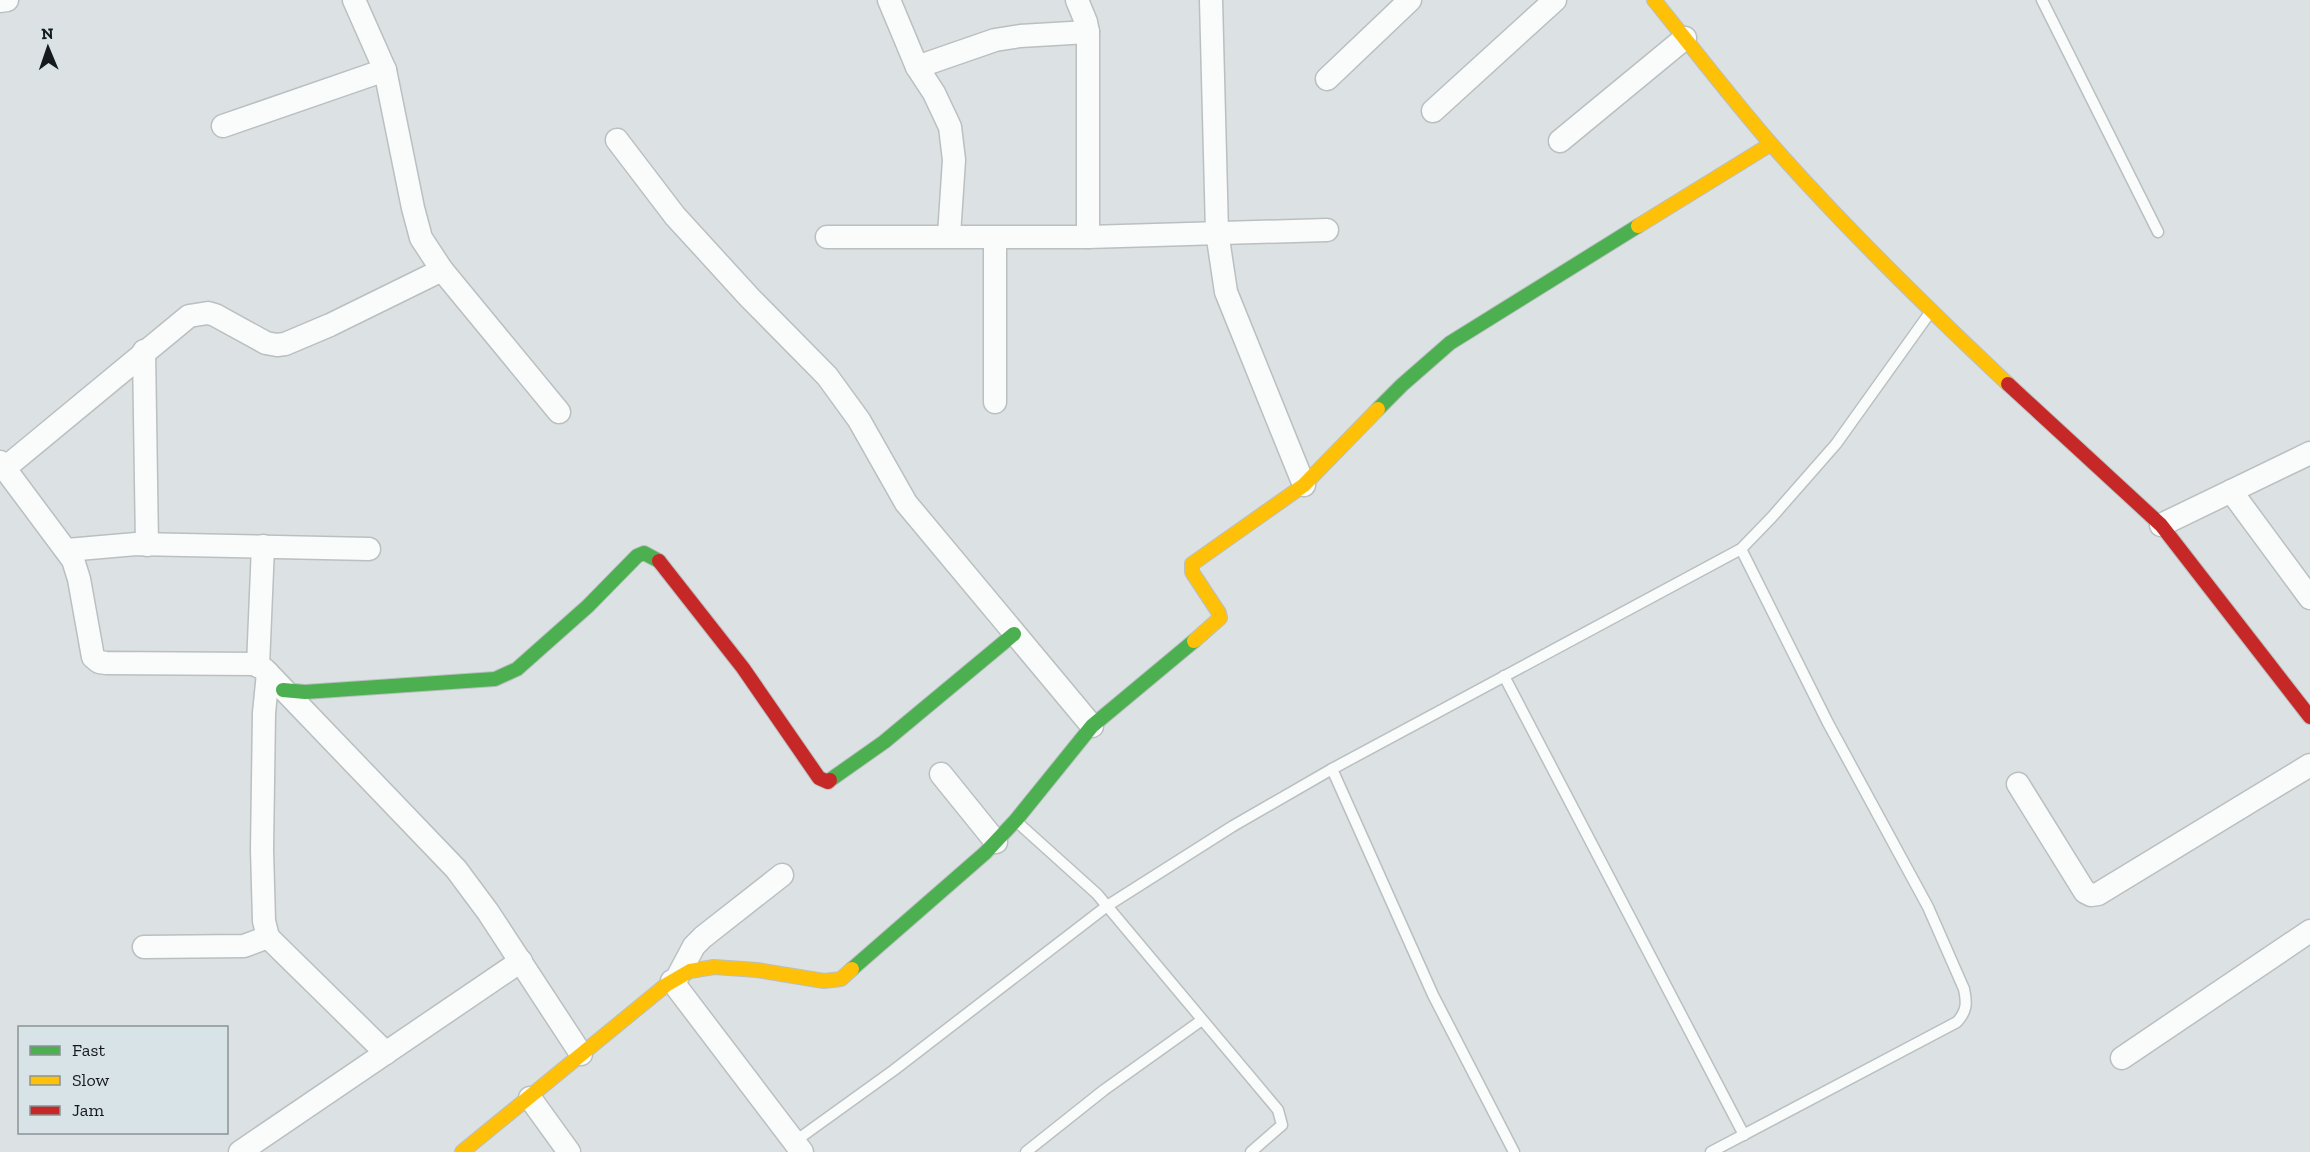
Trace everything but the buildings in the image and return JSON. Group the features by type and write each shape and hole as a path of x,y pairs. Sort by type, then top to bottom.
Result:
{"street":[{"path":"0,1 7,0"},
{"path":"354,0 385,70 417,226 429,252 559,412"},
{"path":"890,0 917,68 944,112 950,127 954,143 950,236"},
{"path":"1077,0 1088,32 1088,237"},
{"path":"1211,0 1217,232 1226,292 1304,485"},
{"path":"1328,79 1410,0"},
{"path":"1433,111 1555,0"},
{"path":"1654,0 1771,144 1861,241 1931,312 2161,525 2309,713"},
{"path":"917,68 995,40 1020,36 1088,32"},
{"path":"1560,141 1685,38"},
{"path":"223,126 385,70"},
{"path":"617,140 675,216 750,298 827,376 859,420 906,503 1092,726"},
{"path":"462,1152 674,980 701,968 761,971 828,983 841,979 996,842 1092,726 1220,618 1220,613 1192,572 1192,564 1304,485 1402,385 1450,343 1771,144"},
{"path":"827,237 1088,237 1327,230"},
{"path":"995,238 995,402"},
{"path":"442,270 330,325 285,344 266,343 215,315 208,313 189,316 2,465 67,550 76,567 93,657 99,662 263,669 456,869 521,961 582,1054"},
{"path":"144,351 147,545"},
{"path":"2161,525 2310,453"},
{"path":"2230,491 2303,574 2310,598"},
{"path":"67,550 147,545 369,549"},
{"path":"263,546 262,850 264,921 268,937 386,1053"},
{"path":"283,690 304,692 479,681 506,675 517,669 588,606 637,556 644,553 657,558 743,668 819,778 828,782 884,742 1014,634"},
{"path":"2018,784 2080,886 2091,895 2098,894 2310,765"},
{"path":"941,774 996,842"},
{"path":"674,980 685,960 703,937 782,875"},
{"path":"2122,1058 2310,931"},
{"path":"144,947 244,946 268,937"},
{"path":"240,1152 521,961"},
{"path":"674,980 793,1148"},
{"path":"530,1098 569,1152"}],"lane":[{"path":"2042,0 2158,232"},
{"path":"793,1148 1107,906 1241,821 1332,769 1741,549 1836,444 1931,312"},
{"path":"1711,1152 1957,1022 1965,1013 1967,1002 1964,989 1928,907 1828,723 1741,549"},
{"path":"1504,676 1744,1134"},
{"path":"1332,769 1433,995 1514,1152"},
{"path":"1016,820 1083,880 1107,906 1278,1110 1282,1118 1282,1125 1251,1152"},
{"path":"1026,1152 1104,1090 1202,1020"}],"traffic: fast":[{"path":"1378,409 1450,343 1638,226"},
{"path":"283,690 305,692 495,679 517,669 588,606 637,556 644,553 659,561"},
{"path":"830,780 884,742 1014,634"},
{"path":"852,969 985,853 1016,820 1092,726 1194,641"}],"traffic: slow":[{"path":"1654,0 1742,109 1800,176 1887,267 2008,384"},
{"path":"1638,226 1771,144"},
{"path":"1194,641 1220,618 1192,572 1192,564 1304,485 1378,409"},
{"path":"462,1152 666,985 690,971 714,967 757,970 824,981 841,979 852,969"}],"traffic: jam":[{"path":"2008,384 2161,525 2310,717"},
{"path":"659,561 743,668 819,778 828,782 830,780"}]}
